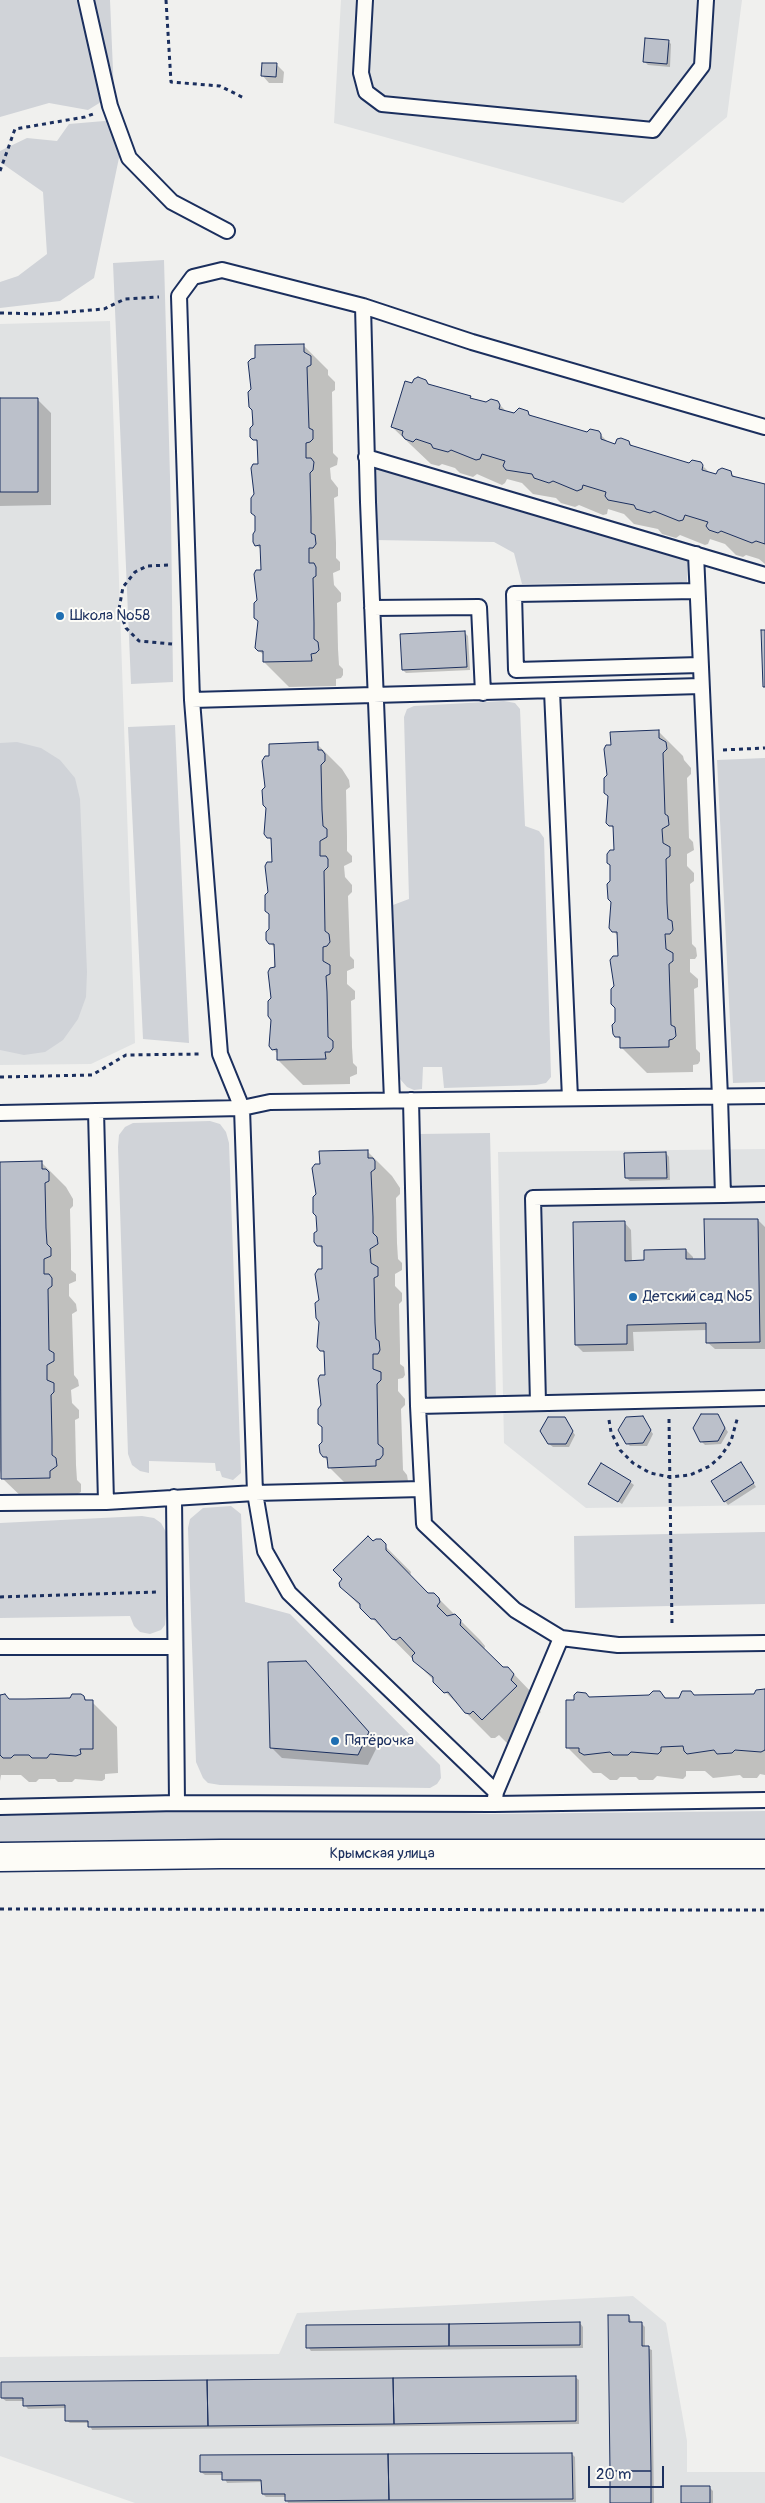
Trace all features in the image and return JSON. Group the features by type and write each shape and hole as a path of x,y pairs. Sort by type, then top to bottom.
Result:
{"street":[{"name":"Крымская улица","path":"0,1858 221,1854 765,1854"}],"lane":[{"path":"86,0 110,106 129,158 172,202 227,231"},
{"path":"365,0 361,73 366,92 382,104 653,130 702,66 706,0"},
{"path":"495,1798 289,1593 265,1551 255,1493 242,1108 220,1054 192,700 179,296 193,277 222,270 363,306 472,342 765,427"},
{"path":"363,306 366,457 392,1100"},
{"path":"366,457 765,574"},
{"path":"696,554 720,1097 722,1195"},
{"path":"697,591 514,594 516,670 700,665"},
{"path":"372,608 479,607 482,693"},
{"path":"192,700 376,697 701,686"},
{"path":"552,691 570,1098"},
{"path":"0,1113 242,1108 270,1102 765,1096"},
{"path":"411,1100 418,1406 424,1524 515,1610 561,1638 618,1645 765,1643"},
{"path":"96,1111 106,1502"},
{"path":"538,1402 533,1198 765,1194"},
{"path":"418,1406 765,1398"},
{"path":"0,1503 106,1502 255,1493 422,1489"},
{"path":"174,1497 177,1803"},
{"path":"495,1798 561,1638"},
{"path":"0,1648 174,1646"},
{"path":"0,1807 495,1798 765,1800"}],"path":[{"path":"166,0 171,82 220,86 244,98"},
{"path":"0,171 15,129 85,118 110,106"},
{"path":"0,313 44,314 104,309 125,299 179,296"},
{"path":"188,564 147,566 135,572 122,586 119,609 126,628 139,641 152,644 190,644"},
{"path":"704,750 765,748"},
{"path":"0,1077 92,1075 126,1055 220,1054"},
{"path":"608,1412 611,1432 620,1450 633,1463 650,1473 670,1477 690,1475 710,1466 721,1456 731,1442 737,1424 738,1409"},
{"path":"669,1411 672,1644"},
{"path":"0,1597 175,1592"},
{"path":"0,1909 765,1910"}],"shaded area":[{"path":"0,0 110,0 114,94 88,110 49,103 0,117"},
{"path":"341,0 742,0 727,117 623,203 334,123"},
{"path":"116,120 120,153 94,278 60,301 0,308 0,282 18,276 47,254 43,192 0,162 0,151 27,138 57,141 69,124"},
{"path":"164,260 171,513 173,682 131,684 113,263"},
{"name":"Школа №58","path":"110,321 135,1043 91,1064 0,1065 0,324"},
{"path":"372,467 688,559 687,582 522,584 514,553 494,542 374,540"},
{"path":"504,701 515,703 520,709 525,826 539,831 544,838 551,1077 546,1083 536,1085 444,1088 442,1067 423,1067 422,1089 414,1090 407,1087 400,1079 393,905 409,899 404,717 407,709 414,706"},
{"path":"175,725 189,1043 143,1039 128,727"},
{"path":"17,742 41,748 60,760 75,778 80,799 87,972 86,997 78,1019 63,1040 45,1052 24,1055 0,1050 0,743"},
{"path":"765,758 765,1082 733,1083 717,760"},
{"path":"210,1121 220,1124 226,1132 229,1143 241,1473 233,1480 222,1477 220,1471 216,1471 215,1463 149,1461 149,1473 140,1471 132,1465 128,1454 119,1135 125,1127 133,1123"},
{"path":"490,1133 496,1400 422,1402 419,1134"},
{"name":"Детский сад №5","path":"765,1149 765,1505 586,1508 504,1443 498,1152"},
{"path":"231,1506 241,1514 245,1602 290,1614 440,1765 441,1778 437,1784 430,1788 220,1785 208,1783 203,1778 196,1762 188,1528 190,1519 203,1508"},
{"path":"142,1516 154,1518 161,1523 166,1532 166,1616 165,1625 161,1630 150,1634 140,1632 134,1626 130,1616 0,1618 0,1523"},
{"path":"765,1532 765,1604 575,1608 574,1536"},
{"path":"175,1811 414,1811 490,1814 765,1811 765,1850 0,1851 0,1816"},
{"path":"633,2296 666,2323 687,2441 687,2472 765,2472 765,2503 135,2503 0,2456 0,2357 279,2354 297,2313"}],"building":[{"path":"645,38 669,40 667,64 643,62"},
{"path":"262,63 277,63 276,77 261,76"},
{"path":"304,344 304,352 311,356 311,365 307,367 309,428 313,430 313,439 306,443 306,458 311,458 314,462 313,470 310,473 311,533 315,535 316,544 313,548 309,548 309,563 314,563 316,567 316,576 313,578 314,639 318,642 319,650 311,654 312,661 263,662 263,651 258,651 255,648 258,621 254,618 254,603 257,600 254,574 256,570 261,570 260,545 255,546 253,542 255,516 251,513 251,498 254,494 251,468 253,464 258,464 257,440 253,440 250,437 250,428 253,425 252,410 249,407 248,392 251,389 248,362 255,358 255,345"},
{"path":"418,377 426,380 428,384 471,396 470,398 486,402 491,399 498,401 499,409 514,413 519,408 528,411 529,415 587,432 590,429 599,431 601,439 615,444 617,439 621,438 629,441 630,445 689,463 692,460 701,462 703,465 702,470 716,474 722,468 731,471 732,476 765,484 765,544 756,541 752,543 721,531 718,533 709,530 706,526 708,522 685,515 683,520 679,521 654,511 650,513 636,509 634,505 608,500 605,496 606,492 583,485 582,489 577,491 553,481 549,483 534,478 532,474 506,470 503,466 505,461 482,454 480,459 476,460 451,450 448,452 433,448 431,444 416,439 413,442 405,439 402,435 403,431 391,427 405,381 412,383"},
{"path":"0,398 38,398 38,492 0,492"},
{"path":"761,630 765,630 765,687 763,687"},
{"path":"465,631 467,667 402,670 400,634"},
{"path":"659,730 659,738 666,742 667,749 663,753 665,814 668,816 669,825 662,829 663,843 670,847 670,856 666,859 667,903 668,919 672,921 673,930 670,934 665,934 666,949 673,953 673,961 669,964 671,1025 675,1027 676,1036 669,1040 669,1047 620,1048 620,1037 615,1037 613,1034 612,1025 615,1022 615,1008 611,1004 611,989 614,986 610,960 613,956 618,956 617,932 612,932 609,928 611,902 608,899 607,884 610,881 610,865 607,863 607,854 610,850 614,850 613,826 609,826 606,823 608,796 604,793 604,778 607,775 604,749 606,745 611,745 610,732"},
{"path":"318,742 318,750 322,750 325,754 325,761 321,765 322,810 323,826 327,829 327,837 320,841 320,856 326,856 328,859 328,867 324,871 325,931 329,934 330,942 327,946 323,947 323,961 330,965 330,974 326,976 328,1037 333,1041 333,1048 330,1052 325,1052 326,1059 277,1060 277,1049 272,1050 269,1046 271,1020 268,1016 268,1001 271,998 268,972 270,968 275,967 274,944 269,944 266,940 266,932 269,929 269,914 265,911 265,895 268,892 265,866 267,862 272,862 271,838 267,838 264,834 266,808 263,805 262,790 265,787 262,761 265,756 269,756 269,744"},
{"path":"368,1150 368,1158 373,1158 375,1161 375,1169 371,1172 373,1233 377,1237 378,1244 370,1249 371,1263 378,1267 378,1276 374,1278 375,1323 376,1339 379,1341 380,1350 378,1354 373,1354 373,1369 381,1372 381,1380 377,1384 378,1444 383,1448 383,1455 380,1459 376,1460 376,1466 328,1468 327,1457 323,1457 320,1453 319,1445 322,1442 322,1427 318,1424 318,1409 321,1405 318,1379 320,1375 325,1375 324,1351 320,1351 317,1347 319,1322 316,1318 315,1303 319,1300 315,1274 318,1269 322,1269 322,1246 317,1246 314,1242 314,1233 317,1231 316,1216 313,1213 313,1197 316,1194 312,1168 315,1164 320,1164 319,1151"},
{"path":"666,1152 667,1178 625,1178 624,1153"},
{"path":"42,1161 42,1169 46,1169 49,1172 49,1181 45,1183 46,1228 47,1244 51,1248 51,1256 44,1259 44,1274 49,1274 52,1278 52,1286 48,1289 49,1350 54,1353 54,1361 47,1365 47,1380 54,1383 54,1392 51,1395 52,1455 56,1458 57,1466 50,1471 50,1478 1,1479 0,1162"},
{"path":"704,1219 758,1219 760,1342 706,1343 706,1323 627,1325 627,1344 575,1345 573,1222 625,1221 625,1261 644,1260 644,1250 686,1249 686,1259 705,1259"},
{"path":"701,1414 718,1414 725,1428 718,1441 700,1442 693,1428"},
{"path":"643,1416 651,1430 643,1443 626,1444 618,1430 626,1417"},
{"path":"548,1417 565,1417 573,1431 566,1444 548,1444 540,1431"},
{"path":"741,1462 754,1483 724,1502 711,1481"},
{"path":"601,1463 631,1481 618,1502 588,1484"},
{"path":"368,1536 373,1541 381,1539 386,1544 386,1550 428,1593 434,1593 439,1598 440,1602 437,1606 447,1616 455,1614 461,1620 460,1625 503,1667 508,1667 514,1674 511,1680 517,1686 482,1720 473,1711 470,1714 465,1713 448,1692 444,1693 433,1682 433,1677 413,1661 412,1656 415,1653 400,1637 396,1640 392,1639 375,1619 371,1619 360,1608 360,1604 340,1587 339,1583 342,1579 333,1570"},
{"path":"306,1661 369,1732 358,1755 270,1748 268,1662"},
{"path":"765,1689 765,1750 761,1752 735,1750 732,1753 717,1754 714,1750 687,1754 683,1746 661,1747 661,1751 658,1754 631,1752 628,1755 613,1755 610,1752 584,1755 579,1752 579,1748 566,1748 566,1700 574,1700 574,1695 577,1692 586,1693 589,1697 649,1695 653,1691 660,1691 665,1698 679,1698 682,1691 691,1691 694,1695 754,1694 756,1690"},
{"path":"5,1694 9,1699 25,1699 70,1698 72,1694 81,1694 85,1700 93,1700 93,1749 80,1749 81,1754 76,1756 50,1754 47,1758 14,1755 11,1758 3,1758 0,1755 0,1695"},
{"path":"608,2315 629,2315 629,2322 642,2322 642,2346 649,2346 651,2471 610,2471"},
{"path":"580,2322 580,2345 449,2346 449,2324"},
{"path":"449,2324 449,2346 306,2348 306,2325"},
{"path":"576,2376 576,2421 394,2424 393,2378"},
{"path":"393,2378 394,2424 208,2426 207,2380"},
{"path":"207,2380 208,2426 88,2427 88,2421 65,2421 65,2405 23,2406 23,2398 1,2398 1,2382"},
{"path":"572,2453 573,2499 389,2500 388,2454"},
{"path":"388,2454 389,2500 285,2501 285,2494 262,2494 261,2480 222,2480 222,2472 200,2472 200,2455"},
{"path":"610,2471 651,2471 651,2503 610,2503"},
{"path":"681,2486 710,2486 710,2503 681,2503"}],"place":[{"name":"Школа №58","path":"60,616"},
{"name":"Детский сад №5","path":"633,1297"},
{"name":"Пятёрочка","path":"335,1741"}]}
